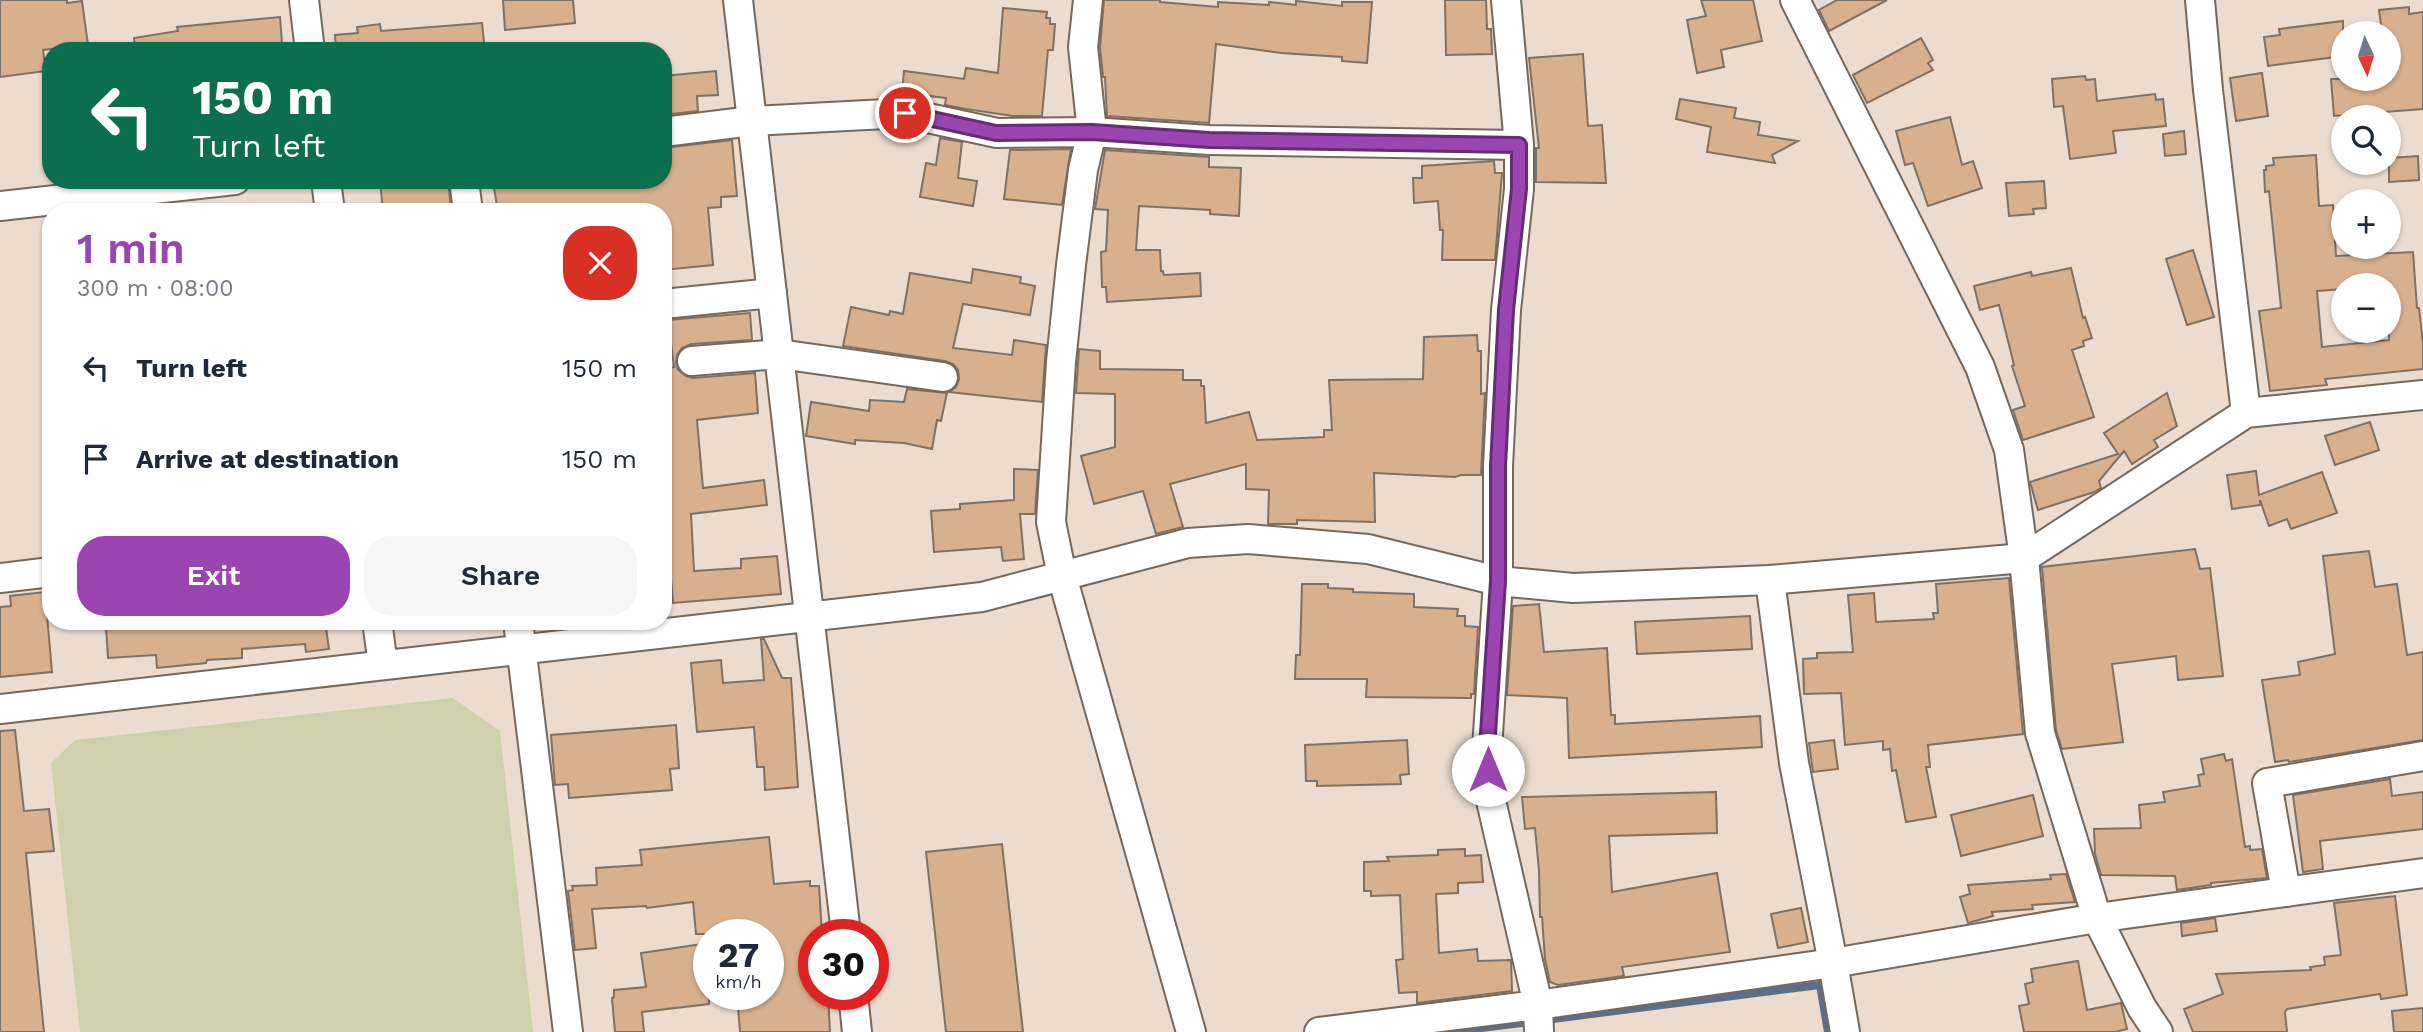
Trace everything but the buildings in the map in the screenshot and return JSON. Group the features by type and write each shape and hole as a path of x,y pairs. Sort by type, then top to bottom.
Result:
{"street":[{"path":"304,0 309,42"},
{"path":"738,0 844,919"},
{"path":"1088,0 1083,47 1092,132 1083,170 1061,362 1051,522 1062,576 1191,1032"},
{"path":"1506,0 1519,145 1519,189 1506,310 1498,466 1498,581 1487,749 1489,792 1539,1018"},
{"path":"1795,0 1988,387 2010,450 2024,558 2040,733 2097,918 2142,1008 2158,1032"},
{"path":"2200,0 2246,413"},
{"path":"672,130 752,121 905,113 996,133 1092,132 1209,140 1519,145"},
{"path":"0,206 154,189"},
{"path":"672,303 772,293"},
{"path":"692,361 779,354 943,377"},
{"path":"672,624 808,615 982,597 1188,544 1248,539 1368,549 1498,581 1573,588 1770,580 2024,558 2246,413 2423,395"},
{"path":"0,578 42,573"},
{"path":"1770,580 1794,763 1845,1032"},
{"path":"378,630 383,665"},
{"path":"0,709 383,665 519,635 591,630"},
{"path":"519,635 568,1032"},
{"path":"2286,892 2267,783 2423,756"},
{"path":"1321,1032 1539,1018 1833,963 2097,918 2423,873"},
{"path":"855,1010 857,1032"}],"green space":[{"path":"453,698 500,731 533,1032 80,1032 51,763 75,740"}],"waterway":[{"path":"1450,1032 1820,985 1828,1032"}],"route":[{"path":"905,113 996,133 1092,132 1209,140 1519,145 1519,189 1506,310 1498,466 1498,581 1487,749 1488,770"}]}
